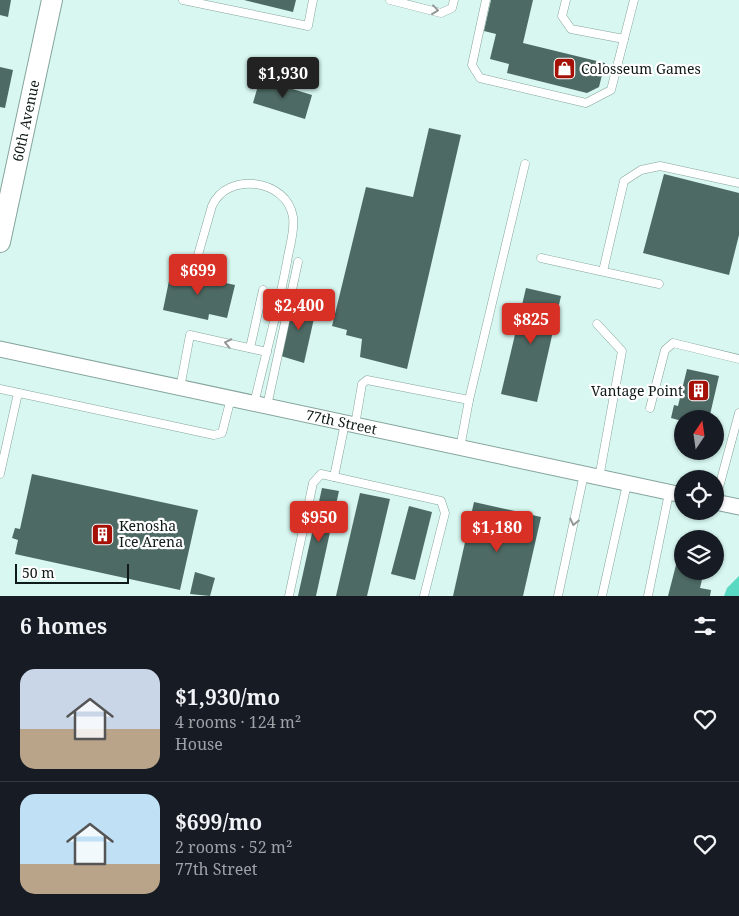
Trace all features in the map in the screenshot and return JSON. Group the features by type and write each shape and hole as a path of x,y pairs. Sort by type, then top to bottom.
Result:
{"street":[{"name":"60th Avenue","path":"0,242 9,185 52,0"},
{"name":"77th Street","path":"0,349 674,494"},
{"path":"724,504 739,507"}],"lane":[{"path":"183,0 308,26 313,0"},
{"path":"390,0 411,3 441,12 452,8 454,0"},
{"path":"486,0 472,65 480,78 586,103 611,90 634,0"},
{"path":"566,0 562,16 572,29 624,39"},
{"path":"460,448 469,400 525,164"},
{"path":"603,271 624,181 641,170 660,166 739,183"},
{"path":"196,262 212,206 215,199 221,193 233,186 248,183 267,188 286,201 291,210 293,227 282,289 267,352 261,405"},
{"path":"542,258 659,284"},
{"path":"261,405 298,262"},
{"path":"250,348 263,290"},
{"path":"558,596 592,476 622,351 597,324"},
{"path":"180,388 190,335 267,352"},
{"path":"650,408 665,350 673,344 739,359"},
{"path":"334,477 362,384 367,380 469,400"},
{"path":"0,389 214,435 222,432 231,398"},
{"path":"0,474 18,393"},
{"path":"724,470 739,413"},
{"path":"289,596 313,482 321,474 441,501 445,513 424,596"},
{"path":"602,596 627,484"},
{"path":"648,596 674,501"}],"green space":[{"path":"739,576 739,596 724,596 727,588"}],"building":[{"path":"0,0 11,0 8,17 0,15"},
{"path":"244,0 296,0 293,12"},
{"path":"491,0 533,0 523,43 605,63 599,87 587,93 507,73 509,64 490,59 496,34 484,31"},
{"path":"0,67 13,70 5,108 0,107"},
{"path":"260,79 312,95 305,119 253,103"},
{"path":"429,128 461,135 407,369 360,357 362,339 346,335 347,330 332,326 366,187 413,197"},
{"path":"664,174 739,193 739,235 729,275 643,253"},
{"path":"171,271 235,285 227,318 209,314 208,320 163,310"},
{"path":"526,288 561,296 537,402 501,394"},
{"path":"294,300 317,305 304,363 281,356"},
{"name":"Vantage Point","path":"687,369 719,376 711,410 674,410 674,419 671,418 674,405 678,406"},
{"name":"Kenosha Ice Arena","path":"32,474 198,510 180,590 15,554 18,540 12,538 15,528 20,529"},
{"path":"322,488 339,491 316,596 298,596"},
{"path":"360,493 390,499 367,596 336,596"},
{"path":"474,502 541,517 523,596 453,596"},
{"path":"409,506 432,512 415,580 391,574"},
{"path":"195,572 215,578 210,596 190,594"},
{"path":"674,573 674,580 702,580 700,588 711,590 710,596 668,596"}],"place":[{"name":"Colosseum Games","path":"565,69"},
{"name":"Vantage Point","path":"699,391"},
{"name":"Kenosha Ice Arena","path":"103,534"}]}
